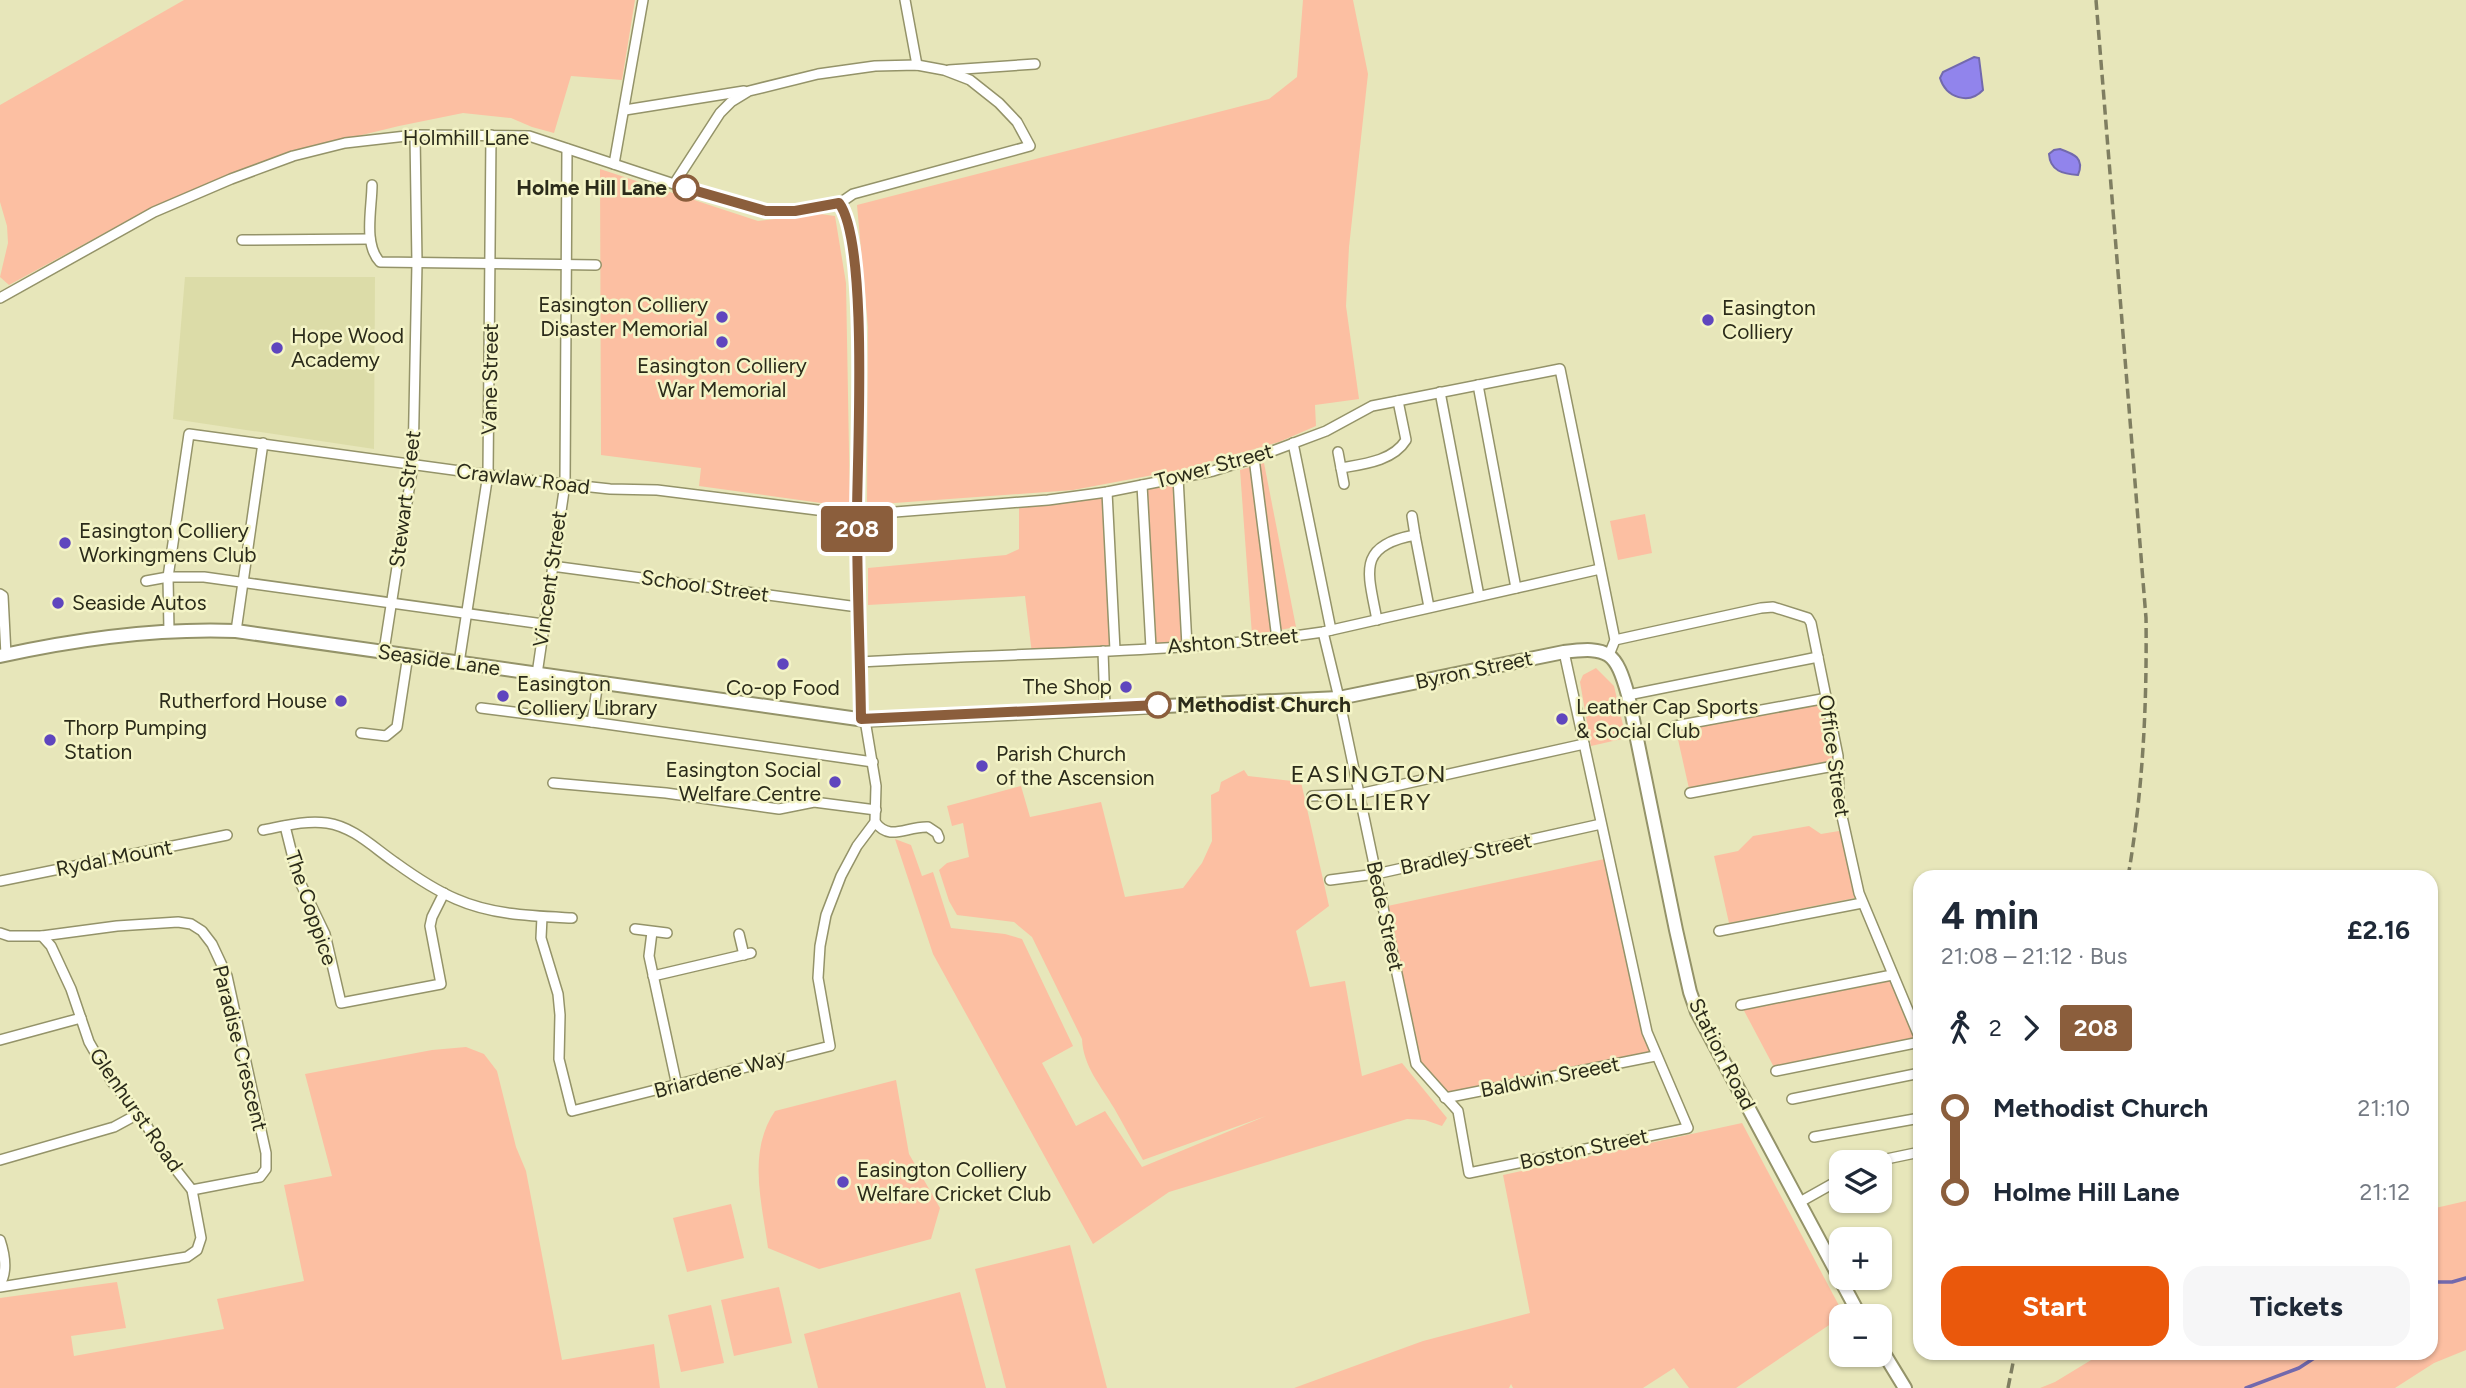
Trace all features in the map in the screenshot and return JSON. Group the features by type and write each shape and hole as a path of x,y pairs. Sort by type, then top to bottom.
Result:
{"main road":[{"name":"Seaside Lane","path":"3,656 169,631 236,631 863,719 1339,698"},
{"name":"Byron Street","path":"1339,698 1588,648 1609,655"},
{"name":"Station Road","path":"1609,655 1619,664 1628,695 1690,992 1707,1031 1853,1304"},
{"path":"1892,1367 1905,1388"}],"street":[{"path":"614,164 643,0"},
{"path":"905,0 917,65"},
{"path":"625,110 749,91 818,74 875,66 917,65 944,70 1035,64"},
{"name":"Holmhill Lane","path":"0,298 154,212 293,156 345,143 415,135 529,136 766,211 795,211 839,203 853,194 1030,146 1017,122 999,103 970,80 944,70"},
{"path":"674,184 720,113 731,102 749,91"},
{"name":"Stewart Street","path":"384,652 413,464 417,263 415,135"},
{"name":"Vane Street","path":"459,663 488,474 491,135"},
{"name":"Vincent Street","path":"537,674 565,484 567,149"},
{"path":"372,186 370,239 374,256 380,262 596,265"},
{"path":"839,203 847,213 856,282 858,607 863,719 876,786 874,822 881,830 889,833 906,828 928,827 937,833 939,838"},
{"path":"242,240 370,239"},
{"name":"Tower Street","path":"857,515 1048,500 1107,492 1213,471 1326,431 1372,406 1560,369 1600,569"},
{"path":"1478,385 1516,588"},
{"path":"1440,393 1479,596"},
{"path":"1341,468 1373,462 1400,450 1406,440 1398,401"},
{"name":"Crawlaw Road","path":"168,577 189,433 565,484 657,490 857,515"},
{"path":"236,631 263,443"},
{"name":"Bede Street","path":"1293,443 1339,698 1416,1064 1458,1111 1469,1173 1481,1171"},
{"path":"1338,452 1344,484"},
{"path":"1254,458 1277,639"},
{"path":"1178,477 1187,646"},
{"path":"1142,485 1151,648"},
{"path":"1107,492 1115,650"},
{"path":"1412,516 1429,607"},
{"path":"1377,620 1369,565 1375,553 1388,542 1415,535"},
{"name":"School Street","path":"552,566 858,607"},
{"path":"1600,569 1615,639 1609,655"},
{"name":"Ashton Street","path":"860,662 1103,651 1277,639 1327,631 1600,569"},
{"path":"146,581 168,577 204,577 543,624"},
{"path":"168,577 169,631"},
{"path":"0,594 3,596 3,656"},
{"name":"Office Street","path":"1615,639 1773,607 1808,618 1839,765 1839,803 1862,903 1913,1024"},
{"path":"1103,651 1105,708"},
{"path":"1564,652 1642,1013 1655,1056"},
{"path":"360,733 386,736 397,727 408,655"},
{"path":"1628,695 1818,657"},
{"path":"592,722 598,682"},
{"path":"1675,726 1827,698"},
{"path":"481,708 873,762"},
{"path":"1312,796 1359,794 1584,744"},
{"path":"1689,793 1839,765"},
{"path":"553,783 666,793 779,808 814,802 876,810"},
{"name":"The Coppice","path":"263,830 308,822 339,825 444,893 486,910 572,918"},
{"name":"Briardene Way","path":"542,917 541,938 558,994 559,1059 572,1111 830,1046 818,978 826,915 847,866 874,822"},
{"name":"Bradley Street","path":"1330,880 1376,874 1601,824"},
{"name":"The Coppice","path":"285,826 299,878 325,934 341,1003 440,984 430,926 444,893"},
{"name":"Rydal Mount","path":"0,881 227,835"},
{"path":"1719,931 1862,903"},
{"name":"Paradise Crescent","path":"0,933 9,936 42,936 117,926 178,922 191,924 202,931 212,944 227,976 266,1153 266,1169 260,1177 192,1189"},
{"path":"635,929 667,933"},
{"path":"652,932 649,956 677,1086"},
{"path":"653,976 747,954 739,934"},
{"name":"Glenhurst Road","path":"0,1286 187,1257 197,1250 201,1238 192,1189 113,1082 89,1042 71,989 51,946 42,936"},
{"path":"1741,1005 1892,975"},
{"path":"0,1040 81,1018"},
{"path":"1776,1072 1913,1042"},
{"name":"Baldwin Sreeet","path":"1445,1098 1655,1056"},
{"name":"Boston Street","path":"1481,1171 1688,1128 1655,1056"},
{"path":"1792,1099 1913,1074"},
{"path":"0,1160 114,1127 138,1115"},
{"path":"1814,1137 1913,1119"},
{"path":"1892,1158 1913,1153"},
{"path":"1800,1202 1829,1186"},
{"path":"0,1240 5,1264 4,1278 0,1286"}],"shaded area":[{"path":"184,0 635,0 622,80 571,76 554,133 511,118 463,113 292,152 143,212 9,285 0,277 8,243 7,226 0,202 0,105"},
{"path":"1303,0 1353,0 1368,74 1349,247 1346,306 1359,399 1315,405 1316,426 1279,442 1185,469 1073,490 867,505 868,327 857,205 1269,99 1297,77"},
{"path":"1974,57 1979,58 1983,90 1977,95 1965,98 1953,95 1943,85 1940,78 1943,72"},
{"path":"2060,149 2077,158 2080,164 2078,175 2062,172 2052,164 2049,154"},
{"path":"600,169 758,221 820,214 835,216 846,283 850,507 699,486 701,468 601,455"},
{"name":"Hope Wood Academy","path":"185,277 375,277 374,449 173,419"},
{"path":"1264,463 1296,627 1252,635 1240,470"},
{"path":"1178,477 1187,646 1151,648 1142,485"},
{"path":"1107,492 1115,650 1032,654 1025,596 868,605 868,568 1006,555 1019,549 1019,503"},
{"path":"1645,514 1652,553 1618,560 1610,521"},
{"path":"1596,668 1614,686 1626,738 1591,746 1580,682 1583,675"},
{"path":"1827,698 1839,765 1690,793 1675,726"},
{"path":"1244,770 1248,776 1301,782 1329,906 1296,931 1310,987 1345,981 1362,1076 1402,1063 1447,1118 1442,1126 1425,1120 1407,1119 1169,1192 1093,1244 933,954 895,839 911,845 922,876 933,872 951,928 1005,934 1022,939 1073,1046 1042,1063 1076,1126 1105,1111 1142,1167 1266,1116 1143,1160 1089,1067 1082,1039 1032,937 1014,922 957,915 949,901 939,870 947,863 969,857 963,823 952,826 947,806 1021,786 1030,817 1101,802 1125,897 1183,888 1202,863 1212,841 1211,795 1219,791 1221,782"},
{"path":"1809,826 1821,834 1845,830 1860,897 1729,923 1714,856 1738,851 1753,836"},
{"path":"1609,858 1655,1056 1445,1098 1416,1064 1383,907"},
{"path":"1892,975 1913,1023 1913,1041 1776,1071 1741,1005"},
{"path":"466,1047 484,1054 497,1071 516,1147 526,1171 562,1360 654,1344 660,1388 0,1388 0,1298 117,1282 126,1328 71,1336 74,1356 224,1329 217,1299 304,1281 284,1185 332,1176 305,1074 432,1050"},
{"name":"Easington Colliery Welfare Cricket Club","path":"896,1080 909,1154 940,1208 931,1239 819,1269 768,1248 760,1196 759,1161 766,1127 775,1111"},
{"path":"1742,1123 1838,1304 1829,1304 1829,1325 1736,1388 1689,1388 1674,1368 1643,1388 1513,1388 1511,1384 1509,1388 1294,1388 1423,1341 1530,1313 1503,1175"},
{"path":"2466,1201 2466,1350 2434,1363 2395,1388 2040,1388 2091,1360 2438,1360 2438,1207"},
{"path":"731,1204 744,1258 687,1272 673,1218"},
{"path":"1070,1245 1107,1388 1006,1388 975,1269"},
{"path":"779,1287 792,1343 734,1356 721,1300"},
{"path":"960,1292 986,1388 818,1388 804,1334"},
{"path":"711,1305 724,1363 681,1372 668,1315"}],"waterway":[{"path":"2438,1282 2466,1278"},
{"path":"2246,1388 2299,1368 2311,1360"}],"railway":[{"path":"2096,0 2146,618 2143,748 2129,870"},
{"path":"2008,1388 2014,1360"}],"bus line":[{"name":"208","path":"686,188 766,211 795,211 839,203 847,213 856,282 858,350 857,515 861,719 1158,705"}],"place":[{"name":"Holme Hill Lane","path":"686,188"},
{"name":"Easington Colliery Disaster Memorial","path":"722,317"},
{"name":"Easington Colliery","path":"1708,320"},
{"name":"Easington Colliery War Memorial","path":"722,342"},
{"name":"Hope Wood Academy","path":"277,348"},
{"name":"Easington Colliery Workingmens Club","path":"65,543"},
{"name":"Seaside Autos","path":"58,603"},
{"name":"Co-op Food","path":"783,664"},
{"name":"The Shop","path":"1126,687"},
{"name":"Easington Colliery Library","path":"503,696"},
{"name":"Rutherford House","path":"341,701"},
{"name":"Methodist Church","path":"1158,705"},
{"name":"Leather Cap Sports & Social Club","path":"1562,719"},
{"name":"Thorp Pumping Station","path":"50,740"},
{"name":"Parish Church of the Ascension","path":"982,766"},
{"name":"Easington Social Welfare Centre","path":"835,782"},
{"name":"Easington Colliery Welfare Cricket Club","path":"843,1182"}],"district":[{"name":"EASINGTON COLLIERY","path":"1369,788"}]}
